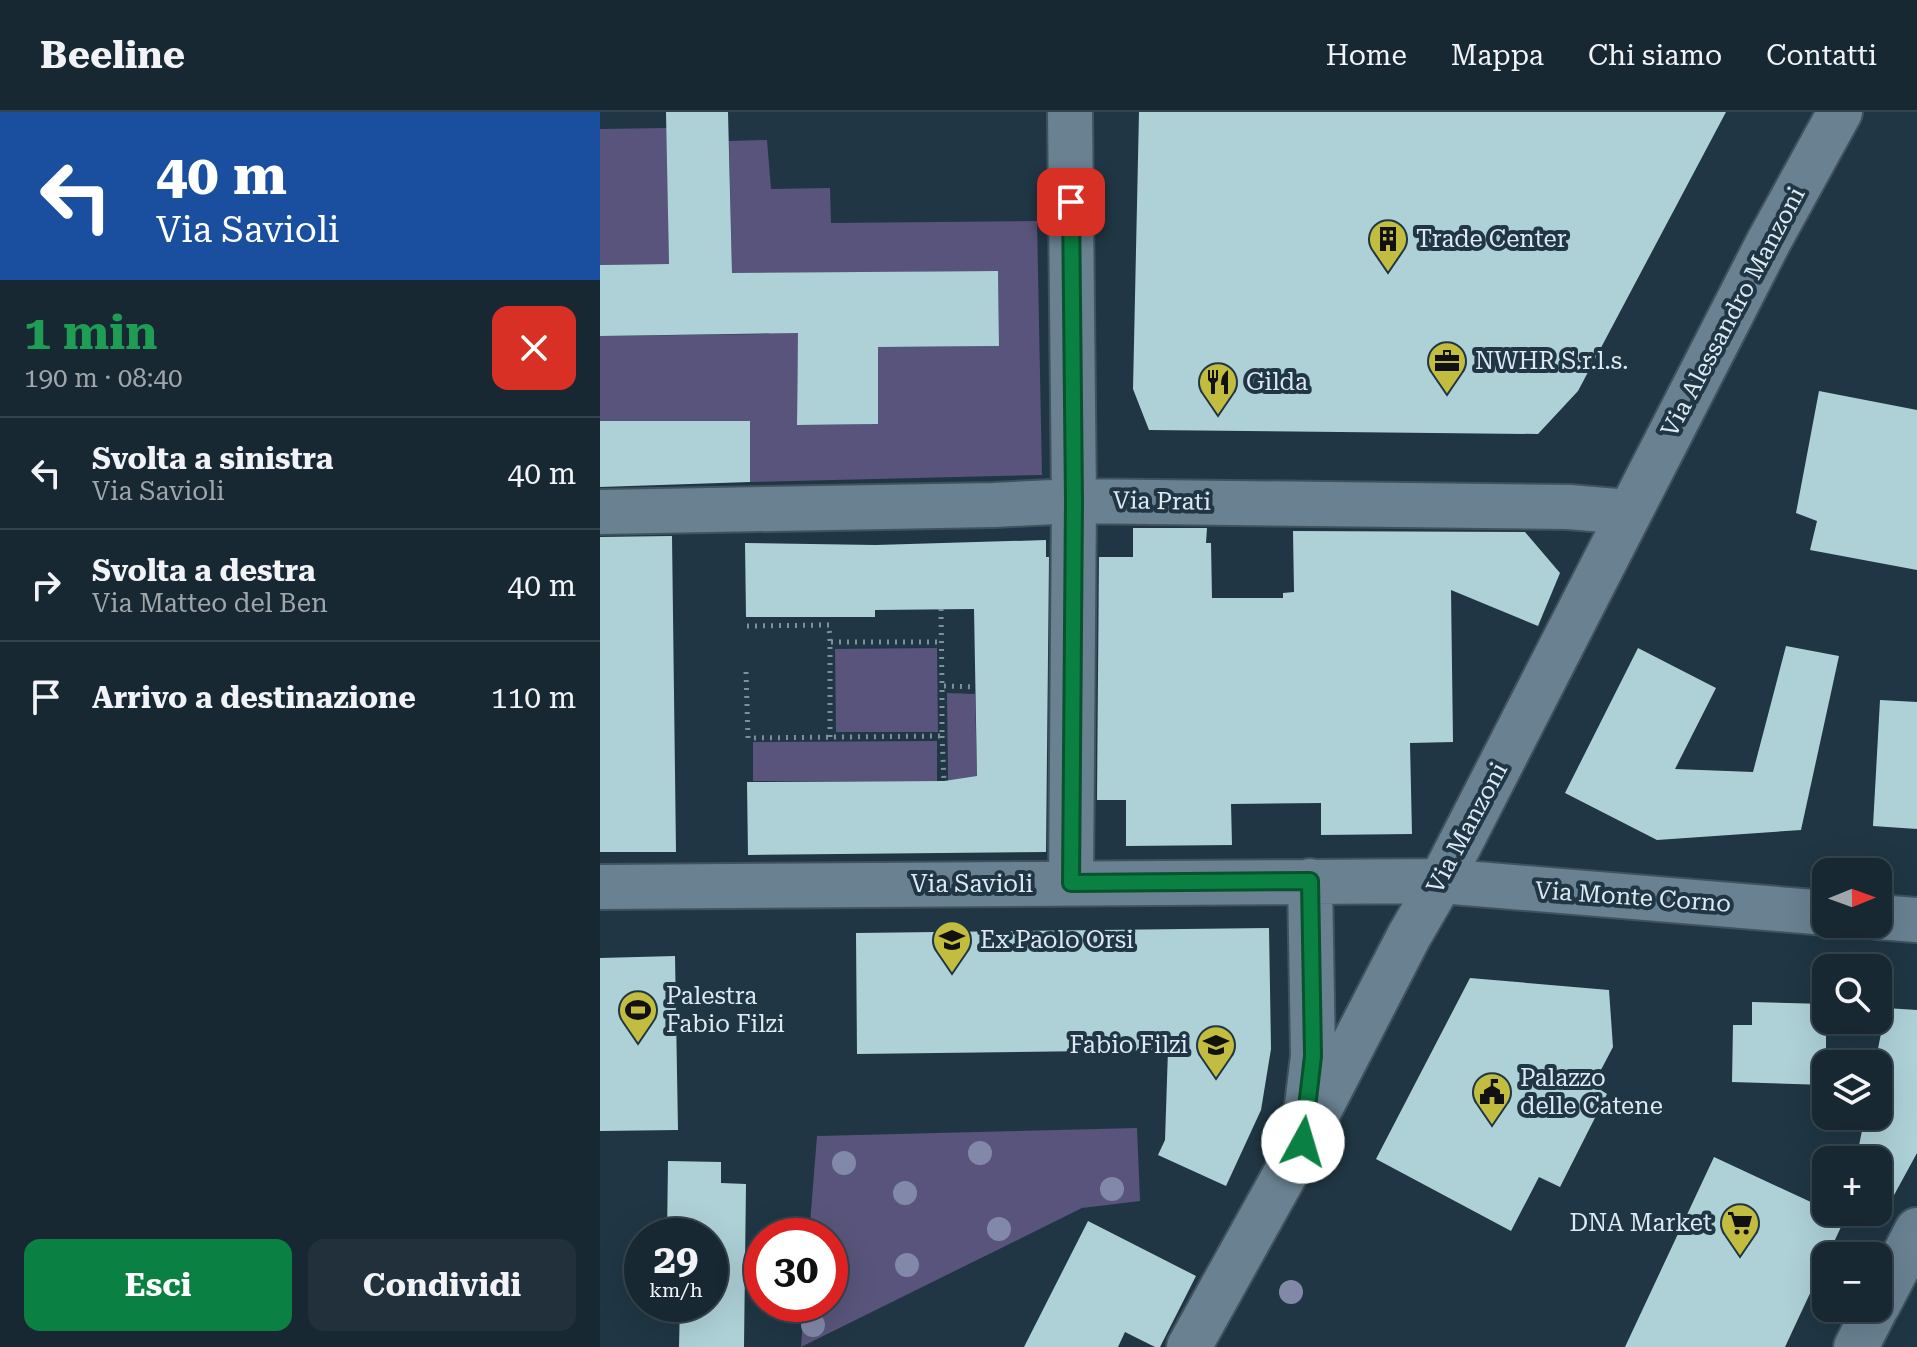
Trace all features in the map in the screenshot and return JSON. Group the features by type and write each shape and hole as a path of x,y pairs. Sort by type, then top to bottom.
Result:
{"street":[{"path":"1070,112 1074,501 1071,883"},
{"name":"Via Alessandro Manzoni","path":"1628,512 1840,112"},
{"name":"Via Prati","path":"600,512 1074,501 1569,507 1628,512"},
{"name":"Via Manzoni","path":"1189,1347 1303,1142 1409,936 1441,881 1628,512"},
{"name":"Via Manzoni","path":"1303,1142 1313,1056 1310,881"},
{"name":"Via Savioli","path":"600,887 1441,881"},
{"name":"Via Monte Corno","path":"1441,881 1812,912"},
{"path":"1892,918 1917,920"},
{"path":"1892,1278 1917,1230"},
{"path":"1856,1347 1869,1322"}],"path":[{"path":"941,609 944,781"},
{"path":"747,626 829,625 830,737"},
{"path":"830,642 941,642"},
{"path":"746,672 748,738 942,736"},
{"path":"942,686 975,687"}],"shaded area":[{"path":"667,128 669,264 600,265 600,129"},
{"path":"767,140 771,189 830,188 831,223 1037,221 1042,475 750,482 750,421 600,421 600,336 769,334 770,274 732,273 729,141","holes":["998,271 999,346 878,347 878,424 797,425 799,273"]},
{"path":"937,648 938,732 836,732 835,649"},
{"path":"947,693 975,694 977,780 948,780"},
{"path":"937,741 937,781 753,781 753,742"},
{"path":"1137,1128 1140,1201 1082,1208 801,1347 803,1322 848,1322 848,1218 810,1218 817,1136"}],"building":[{"path":"666,112 728,112 732,273 998,271 999,346 878,347 878,424 797,425 798,333 600,336 600,265 669,264"},
{"name":"Trade Center","path":"1139,112 1726,112 1578,391 1538,434 1149,430 1133,389"},
{"path":"1819,391 1917,410 1917,570 1810,550 1817,521 1796,513"},
{"path":"600,421 750,421 750,482 600,487"},
{"path":"1133,528 1207,528 1206,543 1211,543 1212,598 1283,598 1283,593 1294,592 1293,531 1525,532 1560,573 1538,626 1451,590 1453,742 1410,743 1412,834 1321,835 1321,803 1231,804 1232,845 1126,846 1126,800 1097,800 1099,557 1133,557"},
{"path":"672,536 676,852 600,852 600,537"},
{"path":"1046,540 1046,557 1049,557 1046,852 748,855 747,782 944,781 977,776 974,609 875,610 875,617 746,617 745,543 876,545"},
{"path":"1786,646 1839,656 1801,830 1657,840 1565,793 1638,648 1716,688 1675,769 1753,772"},
{"path":"1880,700 1917,702 1917,829 1873,826"},
{"name":"Fabio Filzi","path":"1269,928 1271,1049 1261,1110 1226,1186 1158,1155 1165,1140 1168,1050 857,1054 856,933"},
{"name":"Palestra Fabio Filzi","path":"675,956 678,1130 600,1131 600,958"},
{"name":"Palazzo delle Catene","path":"1470,978 1609,990 1613,1047 1593,1085 1607,1094 1560,1187 1539,1177 1511,1231 1376,1159"},
{"path":"1752,1002 1812,1004 1812,1034 1826,1034 1826,1050 1812,1050 1812,1085 1732,1082 1733,1025 1752,1025"},
{"path":"1892,1008 1917,1010 1917,1153 1892,1199 1892,1146 1859,1146 1862,1130 1892,1130 1892,1050 1878,1050 1881,1034 1892,1034"},
{"path":"1714,1157 1812,1202 1812,1226 1841,1226 1834,1242 1812,1242 1812,1289 1785,1347 1625,1347"},
{"path":"668,1161 721,1162 721,1183 746,1184 744,1347 679,1347 680,1322 728,1322 728,1218 667,1218"},
{"path":"1088,1221 1196,1276 1160,1347 1125,1332 1118,1347 1024,1347"}],"place":[{"name":"Trade Center","path":"1388,273"},
{"name":"NWHR S.r.l.s.","path":"1447,395"},
{"name":"Gilda","path":"1218,416"},
{"name":"Ex Paolo Orsi","path":"952,974"},
{"name":"Palestra Fabio Filzi","path":"638,1044"},
{"name":"Fabio Filzi","path":"1216,1079"},
{"name":"Palazzo delle Catene","path":"1492,1126"},
{"name":"DNA Market","path":"1740,1257"}],"route":[{"path":"1071,202 1074,501 1071,883 1310,881 1313,1056 1303,1142"}]}
